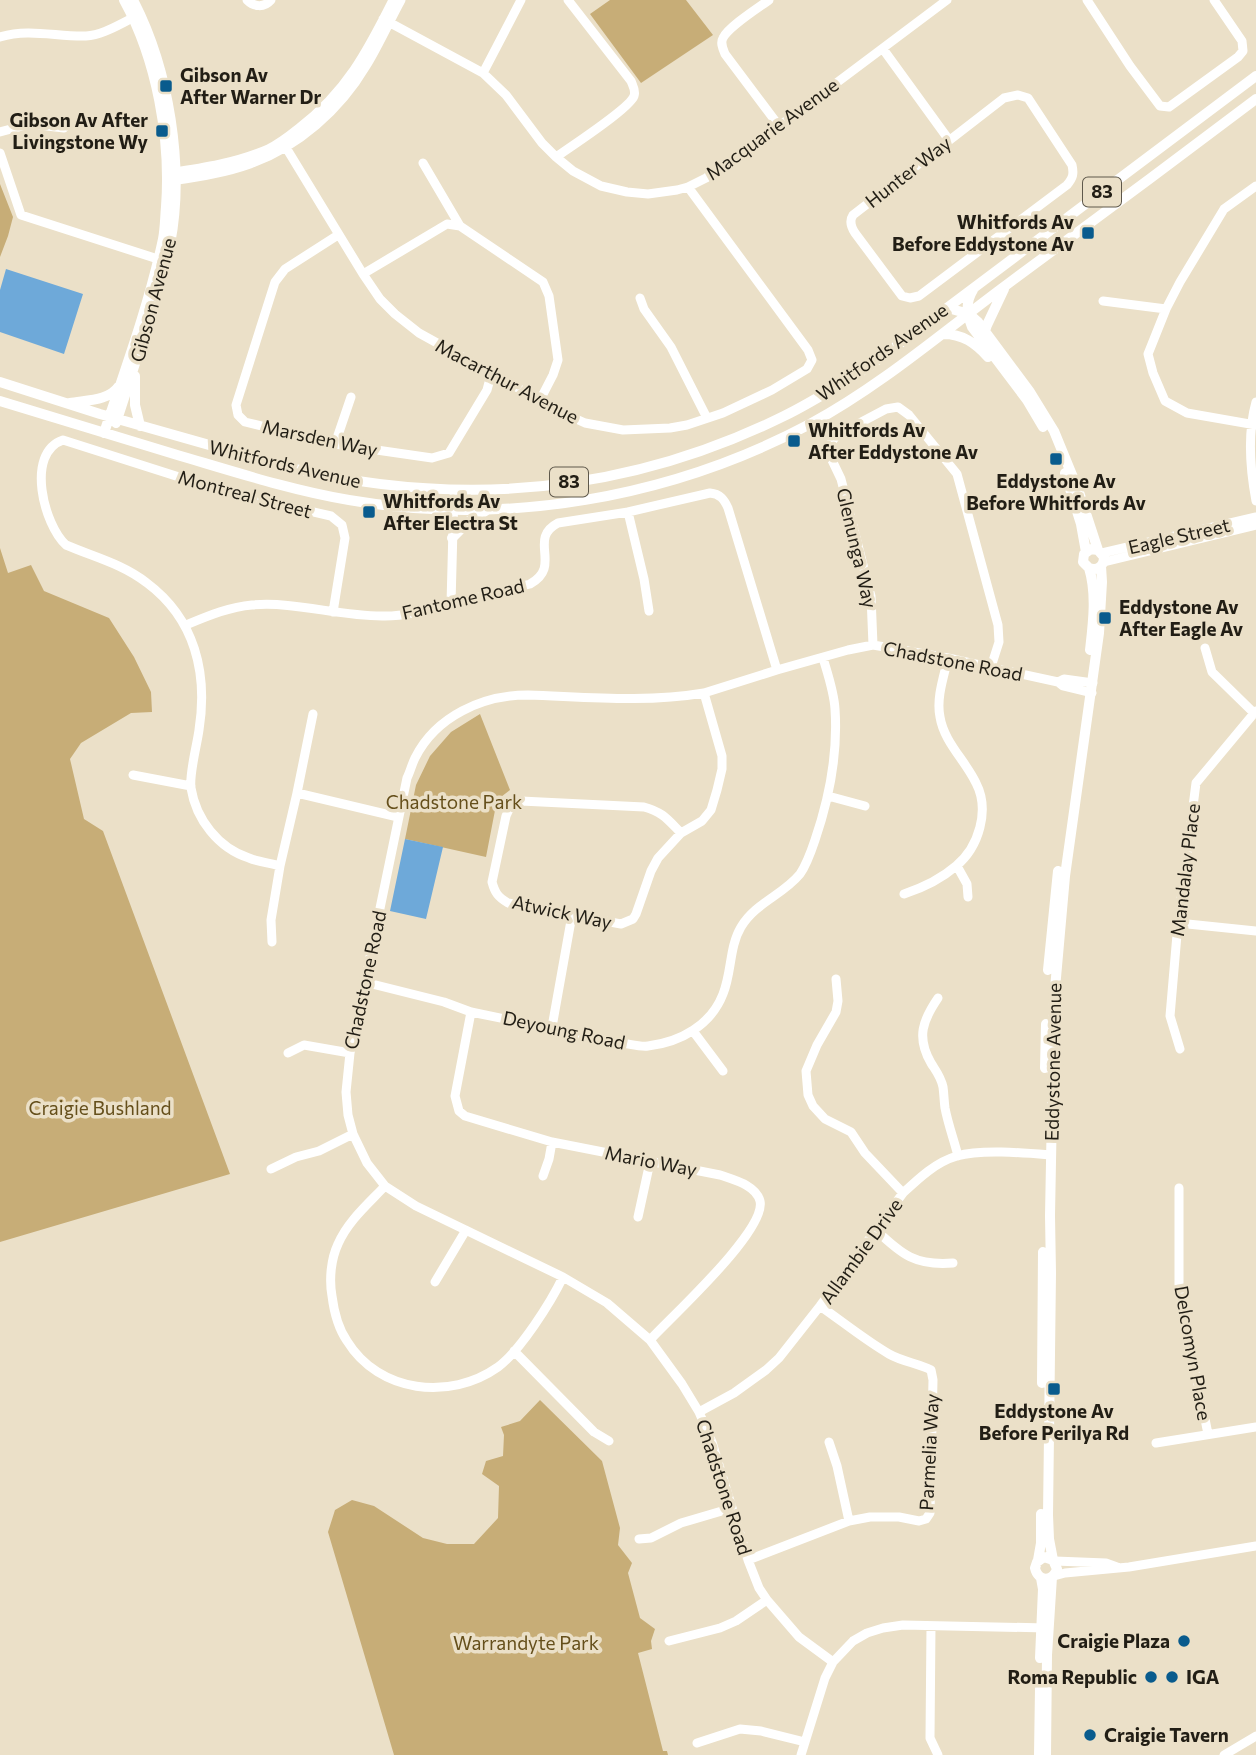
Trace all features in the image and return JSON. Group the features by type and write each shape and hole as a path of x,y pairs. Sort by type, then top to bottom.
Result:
{"main road":[{"name":"Gibson Avenue","path":"124,0 136,17"},
{"name":"Gibson Avenue","path":"113,418 135,366 161,260 172,177 156,90 133,0"},
{"name":"Whitfords Avenue","path":"0,382 202,444 316,474 394,486 454,490 528,488 596,479 643,469 717,445 788,414 885,355 1256,76"},
{"name":"Whitfords Avenue","path":"0,401 233,472 307,492 362,502 422,508 490,509 594,498 650,486 705,470 755,450 810,424 853,398 943,334 1256,99"},
{"name":"Gibson Avenue","path":"108,435 120,384 161,260"},
{"path":"978,284 970,293 967,304 972,327 1027,400 1047,434 1062,466 1079,516 1086,552 1083,561 1088,569 1095,569 1101,558 1093,548 1086,552"},
{"path":"985,331 1005,286"},
{"path":"948,308 968,314"},
{"name":"Eddystone Avenue","path":"968,314 978,322 1030,392 1054,431 1079,492 1101,558 1100,623 1089,688 1057,953 1048,1155 1041,1543 1038,1560"},
{"path":"943,334 956,334 975,345 1022,398 1027,400"},
{"path":"135,366 135,405 140,426"},
{"path":"67,404 103,398 115,391 120,384"},
{"path":"452,538 469,521 490,509"},
{"name":"Eddystone Avenue","path":"1088,569 1094,595 1089,688"},
{"name":"Eddystone Avenue","path":"1048,1155 1048,1515 1049,1539 1054,1561"},
{"path":"1039,1755 1044,1628 1049,1577 1057,1569 1054,1561 1047,1557 1038,1560 1036,1573 1049,1577"},
{"path":"1044,1628 1046,1755"}],"street":[{"path":"247,0 258,6 271,0"},
{"path":"172,177 232,162 284,144 317,124 341,101 366,67 393,0"},
{"path":"386,20 401,0"},
{"path":"483,73 521,0"},
{"path":"555,157 614,116 634,95 631,81 568,0"},
{"path":"769,0 729,30 722,39 722,46 725,54 779,126"},
{"name":"Macquarie Avenue","path":"386,20 483,73 506,95 542,143 573,171 601,186 648,194 677,191 706,178 947,0"},
{"path":"1087,0 1160,106 1169,107 1243,51 1242,41 1214,0"},
{"path":"0,37 30,32 96,35 136,17"},
{"path":"883,49 949,140"},
{"name":"Hunter Way","path":"1018,95 1027,98 1072,165 1073,179 919,296 902,296 851,227 851,219 949,140 1004,98 1018,95"},
{"path":"0,132 30,124 64,128"},
{"name":"Macarthur Avenue","path":"284,144 363,274 380,299 403,321 538,402 585,423 623,430 670,428 706,418 772,390 807,369 812,360 808,349 688,187"},
{"path":"0,153 21,215 161,260"},
{"path":"423,163 460,226"},
{"path":"1254,425 1187,413 1165,401 1148,354 1180,282 1224,209 1256,186"},
{"path":"363,274 447,224 460,226 543,282 549,296 558,360 538,402"},
{"name":"Marsden Way","path":"338,235 285,269 275,282 236,405 238,415 245,422 335,444 432,458 449,453 487,390 491,375"},
{"path":"640,298 644,309 671,347 706,418"},
{"path":"1103,301 1166,309"},
{"path":"335,444 351,397"},
{"path":"1256,402 1251,472 1256,501"},
{"name":"Glenunga Way","path":"873,645 871,596 841,479 830,456 830,444 836,435 886,409 898,407 909,415 957,474 998,625 999,642 991,667"},
{"name":"Montreal Street","path":"186,625 171,605 147,582 122,566 66,545 60,540 43,497 40,473 50,448 55,443 63,440 223,491 331,516 342,525 345,538 333,612"},
{"path":"451,604 454,490"},
{"name":"Fantome Road","path":"186,625 216,613 254,604 360,615 424,612 530,584 539,579 545,566 545,537 551,527 558,523 628,512 710,493 725,500 777,670"},
{"path":"628,512 645,579 649,611"},
{"name":"Eagle Street","path":"1101,558 1256,517"},
{"name":"Eagle Street","path":"1101,558 1256,525"},
{"path":"186,625 198,660 203,697 191,786 197,807 204,823 216,838 231,850 247,858 280,866"},
{"name":"Chadstone Road","path":"833,1662 799,1637 767,1601 748,1560 723,1473 699,1412 650,1340 607,1303 563,1277 416,1206 385,1186 367,1163 353,1134 346,1092 350,1053 407,778 426,740 464,709 479,702 511,695 640,700 704,693 777,670 873,645 991,667 1058,682 1063,686 1089,688"},
{"path":"1205,648 1212,672 1255,712"},
{"name":"Deyoung Road","path":"364,982 444,1002 471,1012 622,1043 646,1046 667,1042 693,1031 712,1013 723,993 733,944 750,913 786,887 799,875 808,860 828,796 832,764 835,710 823,658"},
{"path":"904,894 922,888 957,866 974,843 982,817 982,801 978,787 946,736 939,715 948,658"},
{"name":"Atwick Way","path":"681,833 663,814 644,807 521,801 514,804 506,816 492,882 499,898 508,903 621,924 633,919 658,858 681,833 702,821 711,810 722,769 722,756 704,693"},
{"name":"Mandalay Place","path":"1181,1049 1171,1016 1178,923 1196,783 1255,712"},
{"path":"272,942 271,920 280,866 313,714"},
{"path":"132,775 191,786"},
{"path":"297,793 398,817"},
{"path":"828,796 864,806"},
{"path":"957,866 967,884 968,897"},
{"path":"552,1027 572,915"},
{"path":"1178,923 1256,931"},
{"path":"836,979 836,1012 806,1071 808,1095 813,1106 825,1119 851,1132 865,1153 903,1193"},
{"path":"938,998 926,1016 922,1029 923,1041 925,1051 942,1084 945,1109 958,1156"},
{"name":"Mario Way","path":"471,1012 455,1096 459,1111 465,1116 552,1142 720,1175 750,1188 757,1195 760,1214 697,1294 650,1340"},
{"path":"693,1031 723,1071"},
{"path":"288,1053 304,1045 350,1053"},
{"path":"271,1169 296,1157 320,1151 353,1134"},
{"path":"542,1176 552,1142"},
{"name":"Allambie Drive","path":"699,1412 734,1393 779,1358 903,1193 919,1178 939,1164 958,1156 989,1153 1048,1155"},
{"path":"638,1217 650,1162"},
{"path":"385,1186 352,1220 338,1244 332,1266 331,1288 334,1314 347,1341 362,1359 385,1377 406,1385 435,1388 460,1385 498,1367 514,1351 553,1299 563,1277"},
{"name":"Delcomyn Place","path":"1179,1188 1179,1290 1208,1434"},
{"path":"435,1282 466,1230"},
{"path":"876,1230 898,1250 913,1258 936,1264 953,1263"},
{"name":"Parmelia Way","path":"748,1560 825,1528 849,1521 870,1517 899,1517 919,1521 926,1519 930,1513 931,1370 890,1355 820,1306"},
{"path":"514,1351 594,1432 609,1441"},
{"path":"1156,1443 1256,1426"},
{"path":"829,1442 849,1521"},
{"path":"639,1539 651,1538 681,1524 732,1508"},
{"path":"1049,1577 1256,1546"},
{"path":"1054,1561 1106,1563 1118,1567"},
{"path":"669,1641 720,1628 767,1601"},
{"path":"801,1755 825,1678 833,1662 853,1641 867,1633 903,1625 1044,1628"},
{"path":"931,1626 930,1738 938,1755"},
{"path":"697,1743 740,1729 806,1742"},
{"path":"1224,1755 1256,1736"}],"green space":[{"path":"610,0 686,0 713,35 641,83 590,14"},
{"path":"0,184 13,217 0,257"},
{"name":"Craigie Bushland","path":"0,548 8,573 31,565 44,591 109,618 134,657 151,692 152,712 131,713 81,743 70,759 84,819 103,831 230,1174 0,1242"},
{"name":"Chadstone Park","path":"480,714 510,790 497,800 486,857 405,839 416,785 430,756 451,732"},
{"name":"Warrandyte Park","path":"540,1400 602,1461 620,1528 618,1545 632,1563 628,1573 640,1618 655,1629 651,1641 652,1649 638,1653 663,1751 667,1751 668,1755 394,1755 328,1532 335,1510 352,1500 374,1506 423,1538 447,1544 474,1544 498,1518 499,1486 482,1474 486,1461 503,1456 504,1435 501,1427 520,1421"}],"water":[{"path":"6,269 83,294 64,354 0,332 0,290"},
{"path":"405,839 443,847 426,919 390,911"}],"place":[{"name":"Gibson Av After Warner Dr","path":"166,86"},
{"name":"Gibson Av After Livingstone Wy","path":"162,131"},
{"name":"Whitfords Av Before Eddystone Av","path":"1088,233"},
{"name":"Whitfords Av After Eddystone Av","path":"794,441"},
{"name":"Eddystone Av Before Whitfords Av","path":"1056,459"},
{"name":"Whitfords Av After Electra St","path":"369,512"},
{"name":"Eddystone Av After Eagle Av","path":"1105,618"},
{"name":"Eddystone Av Before Perilya Rd","path":"1054,1389"},
{"name":"Craigie Plaza","path":"1184,1641"},
{"name":"Roma Republic","path":"1151,1677"},
{"name":"IGA","path":"1172,1677"},
{"name":"Craigie Tavern","path":"1090,1735"}]}
